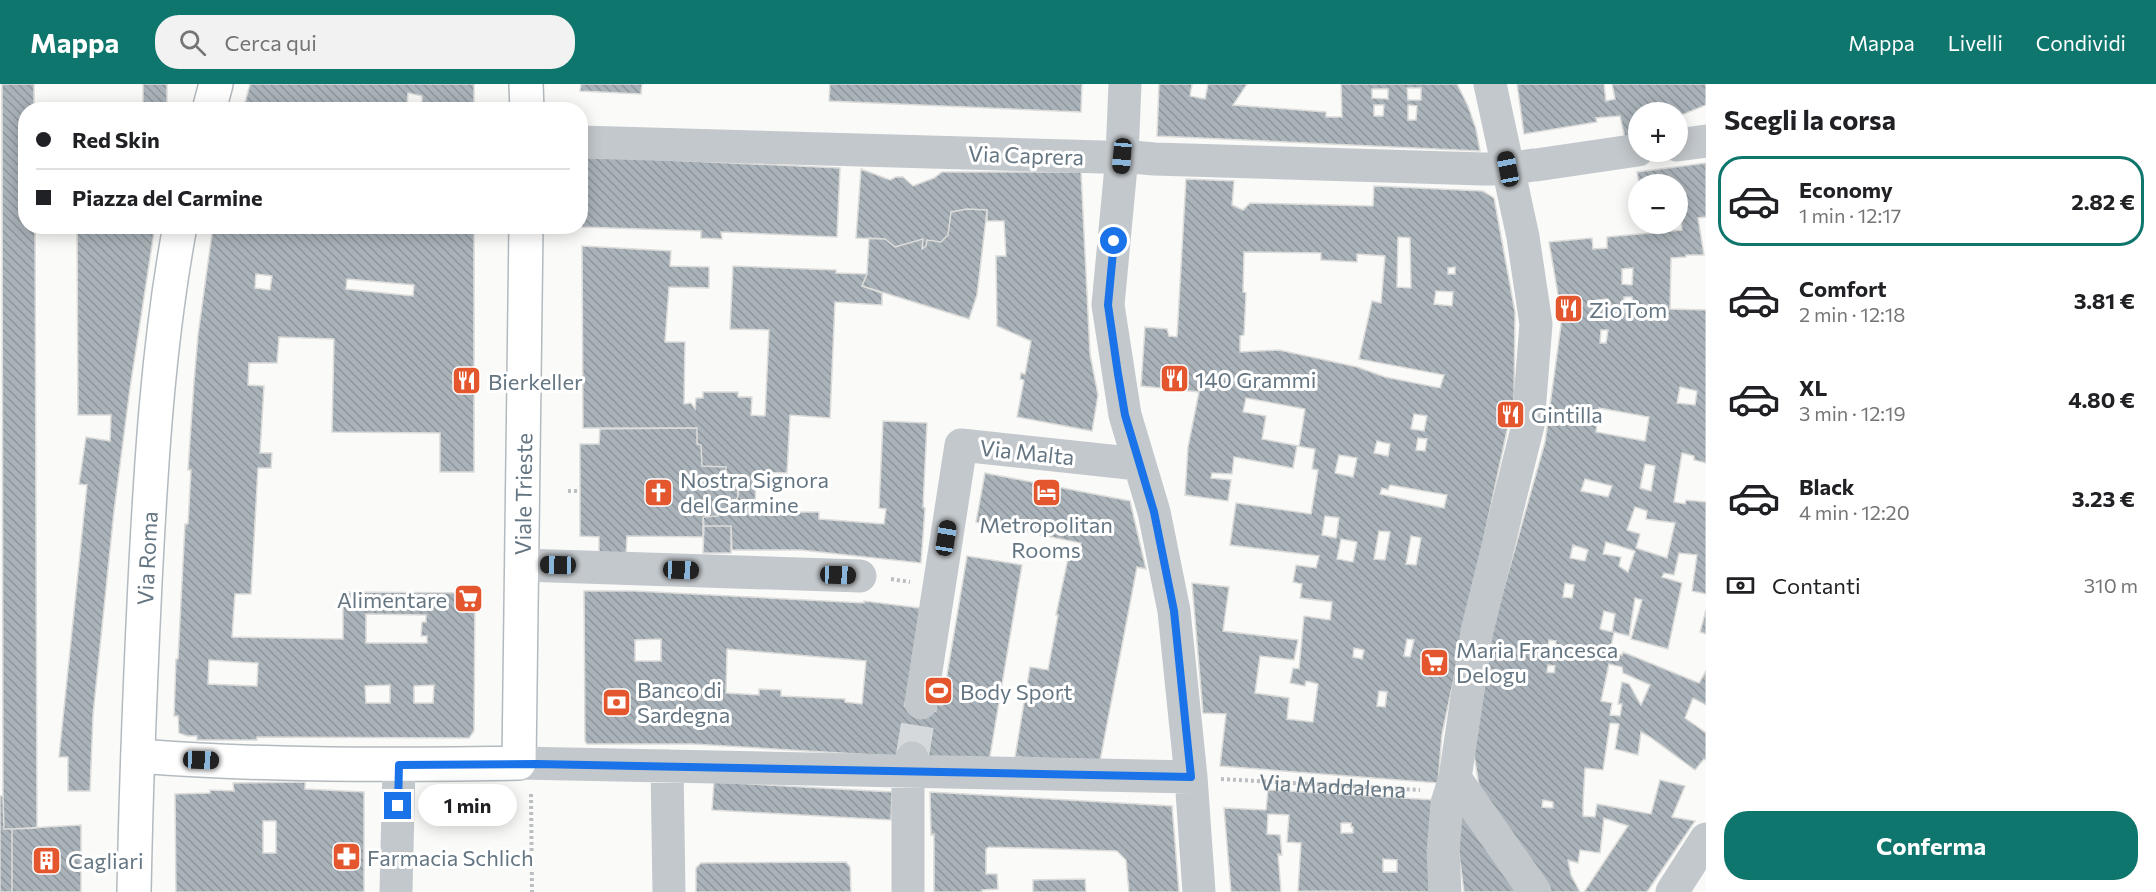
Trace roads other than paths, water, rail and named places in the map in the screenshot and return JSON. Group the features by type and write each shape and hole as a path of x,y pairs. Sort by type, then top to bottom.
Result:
{"main road":[{"path":"210,102 216,84"},
{"path":"526,84 526,102"},
{"name":"Via Roma","path":"134,892 151,460 179,234"},
{"name":"Viale Trieste","path":"524,783 522,565 526,234"},
{"path":"138,756 399,765 524,783"}],"street":[{"path":"1125,84 1122,156 1108,305 1124,405 1138,464 1154,512 1204,778 1199,892"},
{"path":"1445,892 1443,852 1448,803 1453,785 1477,631 1528,425 1536,324 1523,237 1525,166 1490,84"},
{"path":"1688,143 1706,141"},
{"name":"Via Caprera","path":"588,142 1166,159 1525,166 1628,151"},
{"name":"Via Malta","path":"921,703 961,445 1138,464"},
{"path":"522,565 860,576"},
{"path":"524,783 667,766 910,764 1204,778"},
{"path":"908,892 910,764"},
{"path":"396,892 399,765"},
{"path":"667,766 669,892"},
{"path":"1453,785 1536,892"},
{"path":"1672,892 1706,839"}],"tunnel":[{"path":"912,758 921,703"}],"place":[{"name":"ZioTom","path":"1568,309"},
{"name":"140 Grammi","path":"1174,379"},
{"name":"Bierkeller","path":"467,381"},
{"name":"Gintilla","path":"1510,414"},
{"name":"Nostra Signora del Carmine","path":"659,492"},
{"name":"Metropolitan Rooms","path":"1046,492"},
{"name":"Alimentare","path":"468,599"},
{"name":"Maria Francesca Delogu","path":"1435,662"},
{"name":"Body Sport","path":"939,691"},
{"name":"Banco di Sardegna","path":"616,702"},
{"name":"Farmacia Schlich","path":"346,857"},
{"name":"Cagliari","path":"47,860"}]}
